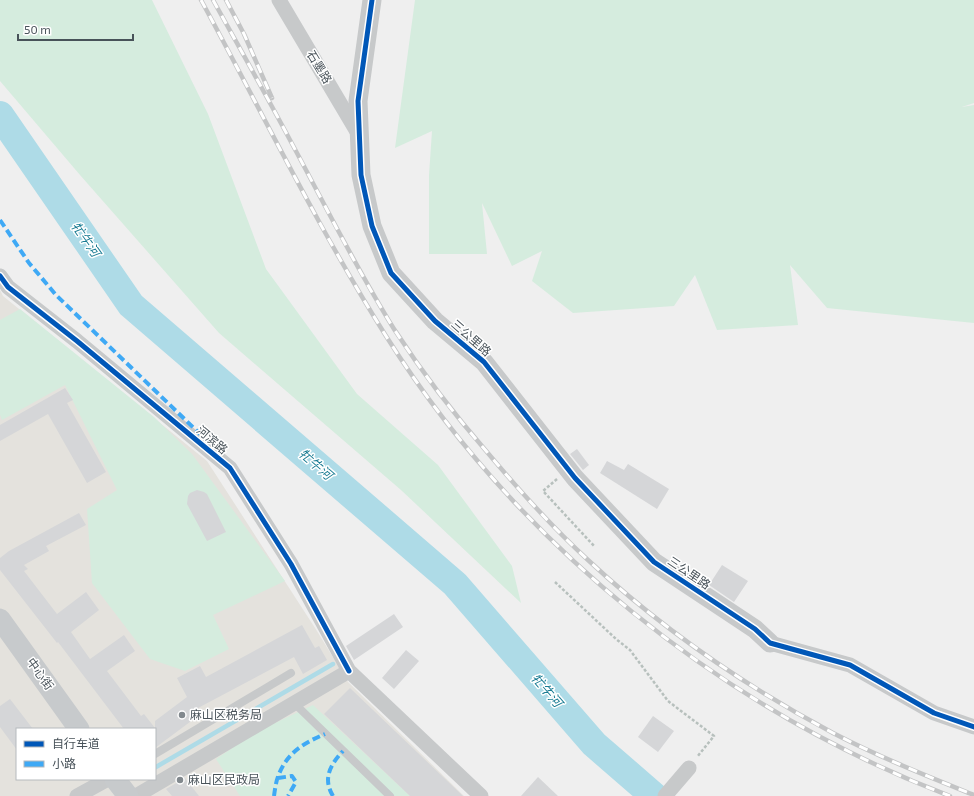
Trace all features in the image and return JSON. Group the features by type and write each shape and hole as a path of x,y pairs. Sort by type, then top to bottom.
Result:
{"main road":[{"name":"中心街","path":"0,619 78,728"},
{"path":"116,780 128,796"}],"street":[{"name":"石墨路","path":"279,0 359,135"},
{"name":"三公里路","path":"372,0 358,101 361,175 372,226 391,273 435,321 484,362 576,478 654,562 755,629 770,643"},
{"name":"河滨路","path":"0,276 8,287 77,341 230,468 291,564 349,671 481,796"},
{"path":"770,643 850,665 934,713 974,727"},
{"path":"136,796 349,671"},
{"path":"665,796 689,768"},
{"path":"77,796 106,780"}],"lane":[{"path":"156,753 291,673"},
{"path":"294,703 390,796"}],"path":[{"path":"543,491 595,547"},
{"path":"555,582 616,639 630,650 668,701 714,736 689,768"}],"shaded area":[{"path":"0,290 3,296 207,461 317,631 348,682 464,796 0,796"}],"green space":[{"path":"0,0 152,0 208,114 266,269 357,394 438,465 512,566 521,603 401,490 219,333 80,175 0,81"},
{"path":"415,0 974,0 974,103 962,107 974,105 974,323 827,308 790,265 798,325 717,330 695,275 674,306 573,313 532,281 542,251 512,266 482,203 487,254 429,254 429,175 432,131 395,148"},
{"path":"20,309 154,417 192,454 285,581 213,615 229,649 185,671 150,659 92,583 87,509 117,490 65,385 2,420 0,415 0,320"},
{"path":"313,705 410,796 240,796 216,759 256,732"}],"building":[{"path":"65,388 73,400 67,403 106,472 87,483 48,414 0,441 0,425"},
{"path":"577,449 589,465 583,470 570,454"},
{"path":"607,461 624,470 628,464 669,489 657,509 600,473"},
{"path":"197,490 207,494 226,532 207,541 187,504 190,493"},
{"path":"79,513 86,525 46,546 49,551 24,565 28,569 24,571 57,614 86,592 99,610 71,632 90,659 124,635 135,651 107,671 141,716 144,714 155,728 123,728 58,642 57,643 0,570 0,558 9,551"},
{"path":"722,565 748,581 734,602 709,585"},
{"path":"394,614 403,627 354,660 346,646"},
{"path":"302,625 315,648 319,646 327,660 303,674 294,657 198,708 202,713 156,747 155,721 187,697 177,678 200,666 206,677"},
{"path":"406,650 419,661 394,689 382,678"},
{"path":"350,688 463,796 410,796 324,714"},
{"path":"10,699 32,728 16,728 16,749 0,727 0,706"},
{"path":"653,716 674,731 658,752 638,737"},
{"path":"538,777 558,796 521,796"},
{"name":"麻山区民政局","path":"185,778 199,796 172,796 166,789"}],"waterway":[{"name":"牤牛河","path":"0,115 131,305 455,584 594,744 654,796"},
{"path":"156,767 333,664"}],"railway":[{"path":"201,0 337,254 386,336 438,412 497,483 562,550 632,611 706,667 784,717 866,760 950,796"},
{"path":"213,0 281,122 353,259 394,329 427,377 462,422 548,521 588,560 645,609 674,632 736,676 800,715 850,742 903,766 974,795"},
{"path":"226,0 244,34 272,98"}],"marked path":[{"path":"0,220 29,263 56,295 200,434"},
{"path":"274,796 278,777 287,760 298,749 325,734"},
{"path":"333,796 328,783 329,772 343,751"},
{"path":"278,778 292,776 296,782 288,796"}],"cycle path":[{"path":"372,0 358,101 361,175 372,226 391,273 435,321 484,362 575,478 654,562 755,629 770,643 850,665 934,713 974,727"},
{"path":"0,276 8,287 77,341 230,468 291,564 349,671"}],"place":[{"name":"麻山区税务局","path":"182,715"},
{"name":"麻山区民政局","path":"180,780"}]}
